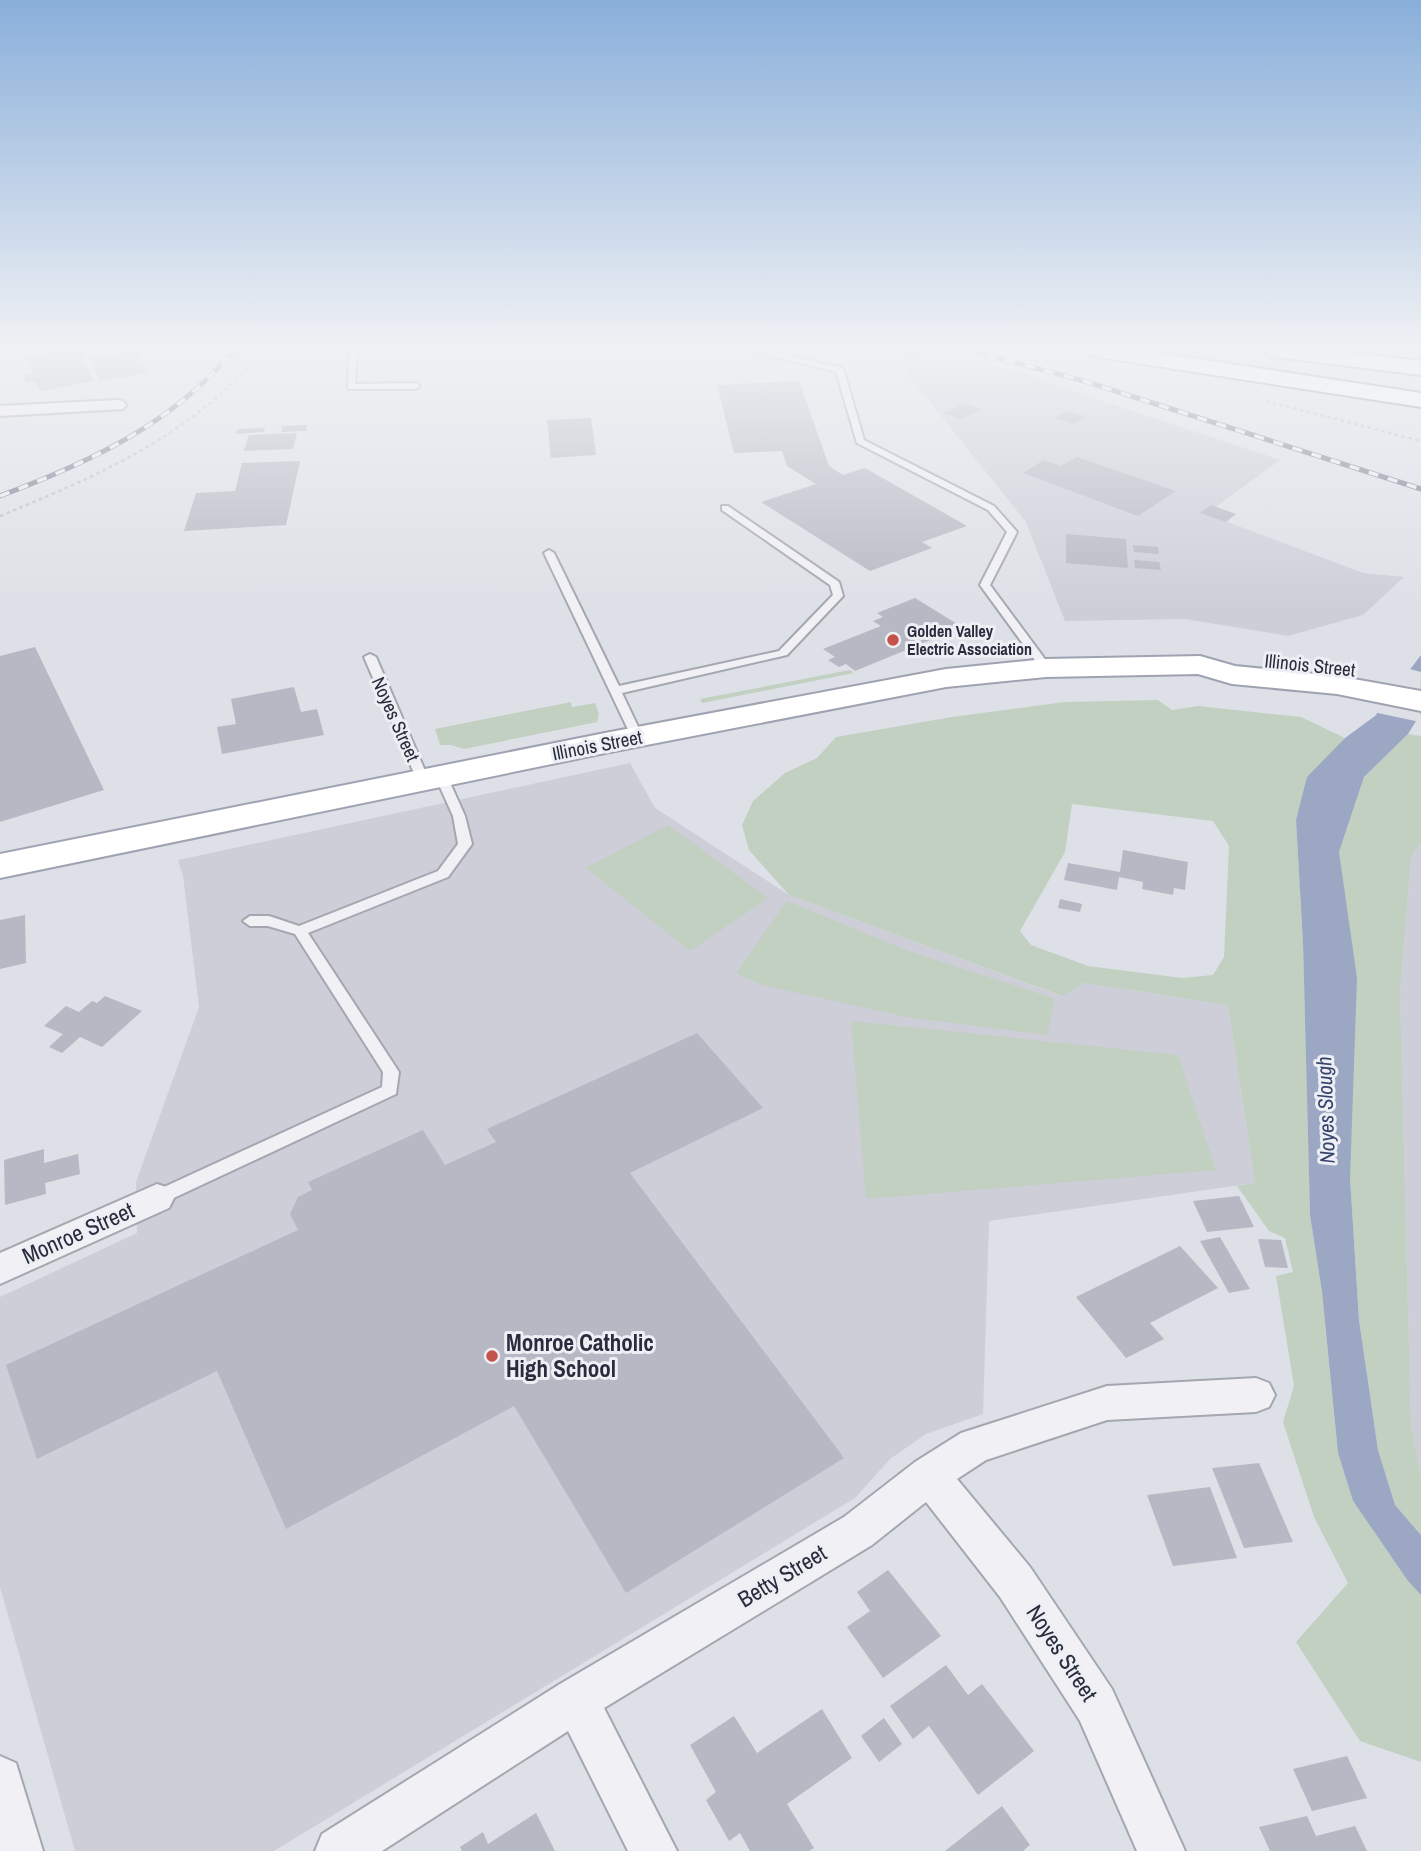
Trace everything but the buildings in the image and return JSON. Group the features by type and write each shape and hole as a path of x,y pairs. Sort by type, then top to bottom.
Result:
{"main road":[{"name":"Illinois Street","path":"0,866 637,737 946,678 1046,668 1200,665 1232,675 1345,676 1421,682"},
{"name":"Illinois Street","path":"1345,676 1421,701"}],"street":[{"name":"Monroe Street","path":"0,1269 157,1198"},
{"name":"Betty Street","path":"339,1851 576,1700 858,1531 929,1475 975,1446 1107,1403 1256,1395"},
{"name":"Noyes Street","path":"929,1475 1015,1581 1058,1642 1096,1705 1161,1851"},
{"path":"576,1700 653,1851"},
{"path":"0,1779 19,1851"}],"lane":[{"path":"859,436 860,441 991,508 1012,532 985,585 1046,668"},
{"path":"614,691 783,653 838,596 835,584 725,508"},
{"path":"549,553 637,737"},
{"name":"Noyes Street","path":"300,931 443,874 465,844 460,816 432,778 370,657"},
{"path":"157,1198 390,1090 391,1072 300,931 269,921 250,921"}],"path":[{"path":"0,516 78,484 164,436"},
{"path":"1403,436 1421,441"}],"shaded area":[{"path":"958,436 1209,436 1280,460 1206,514 1363,573 1404,577 1363,615 1288,636 1185,619 1065,621 1026,522"},
{"name":"Monroe Catholic High School","path":"630,763 655,808 789,895 1061,996 1084,983 1228,1005 1255,1183 989,1221 983,1414 926,1434 890,1459 855,1498 274,1851 75,1851 0,1587 0,1297 137,1233 136,1182 199,1007 183,876 178,860"},
{"path":"1421,842 1421,1476 1411,1425 1400,993 1411,857"}],"green space":[{"path":"850,670 854,673 702,703 700,699"},
{"path":"1158,700 1172,710 1198,706 1301,717 1345,738 1308,777 1296,820 1303,943 1310,1215 1322,1292 1338,1453 1353,1501 1408,1581 1421,1595 1421,1762 1360,1741 1296,1642 1348,1583 1314,1517 1283,1422 1294,1386 1276,1276 1293,1272 1285,1238 1269,1231 1237,1186 1255,1183 1228,1005 1084,983 1062,996 789,895 749,850 742,825 753,801 785,773 817,758 836,737 952,717 1065,702","holes":["1072,804 1213,821 1229,846 1224,957 1213,975 1182,978 1088,966 1031,945 1020,931 1065,852"]},
{"path":"571,702 572,707 595,703 599,714 597,722 464,749 440,745 435,729"},
{"path":"1408,734 1421,736 1421,842 1411,857 1400,993 1411,1425 1421,1476 1421,1535 1395,1505 1378,1450 1359,1320 1350,1178 1339,852 1364,777"},
{"path":"668,825 768,898 690,951 586,868"},
{"path":"787,901 906,950 1055,999 1047,1035 907,1017 762,985 736,973"},
{"path":"851,1021 1178,1055 1216,1170 866,1199"}],"water":[{"name":"Noyes Slough","path":"1421,655 1421,713 1408,734 1364,777 1339,852 1357,978 1350,1178 1359,1320 1378,1450 1395,1505 1421,1535 1421,1595 1408,1581 1353,1501 1338,1453 1322,1292 1310,1215 1303,943 1296,820 1307,777 1345,738 1375,716"}],"pier":[{"path":"1406,668 1421,672 1420,722 1373,712"}],"railway":[{"path":"0,496 65,470 130,436"},
{"path":"1257,436 1421,489"}],"place":[{"name":"Golden Valley Electric Association","path":"893,640"},
{"name":"Monroe Catholic High School","path":"492,1356"}]}
